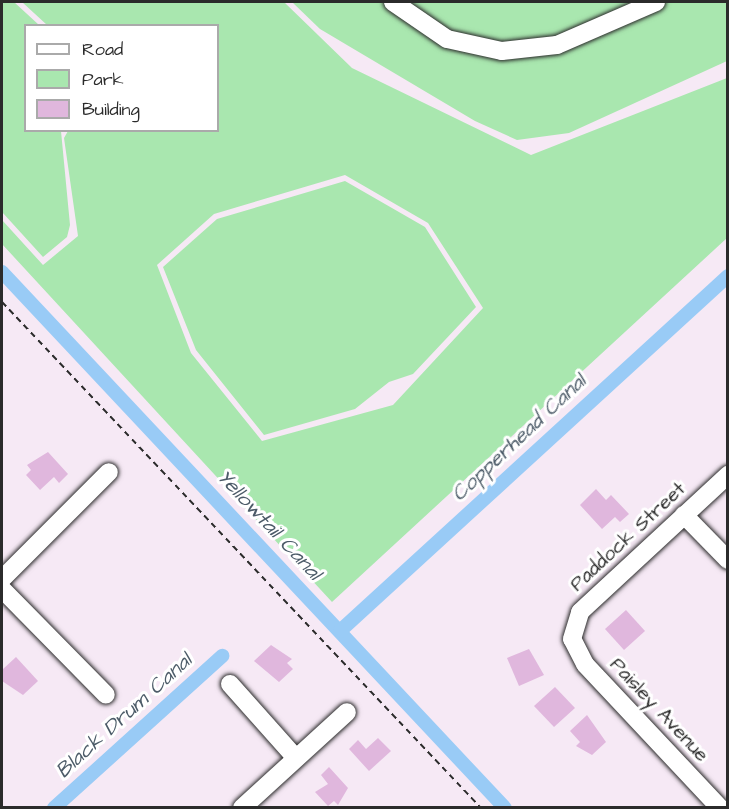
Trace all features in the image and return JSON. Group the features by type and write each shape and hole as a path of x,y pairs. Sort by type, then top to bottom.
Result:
{"street":[{"path":"393,2 447,39 502,51 557,45 656,2"},
{"path":"2,579 109,472"},
{"name":"Paddock Street","path":"572,639 580,612 728,475"},
{"path":"684,515 728,560"},
{"path":"2,589 106,695"},
{"name":"Paisley Avenue","path":"572,639 585,664 720,807"},
{"path":"230,684 296,758"},
{"path":"242,807 347,712"}],"path":[{"path":"2,302 481,807"}],"green space":[{"path":"2,2 14,2 38,24 24,24 24,132 61,132 70,225 67,237 43,257 2,212"},
{"path":"22,2 284,2 352,68 531,155 727,78 727,238 332,602 2,244 2,220 43,265 78,236 64,138 67,132 219,132 219,24 46,24","holes":["345,175 428,223 483,308 393,405 262,441 191,353 157,265 214,214"]},
{"path":"292,2 727,2 727,61 569,133 517,140 475,121 320,29"},
{"path":"345,181 425,227 476,307 413,374 389,382 355,409 264,435 196,350 163,267 217,219"}],"building":[{"path":"48,452 68,474 59,483 54,477 40,490 26,475 31,470 27,465"},
{"path":"596,489 606,500 611,495 629,514 620,522 615,517 602,529 580,505"},
{"path":"626,610 645,631 624,650 605,629"},
{"path":"271,645 292,659 287,663 293,669 279,682 254,661"},
{"path":"529,649 544,675 519,686 507,658"},
{"path":"16,657 38,681 23,695 2,681 2,670"},
{"path":"555,687 575,708 554,727 534,706"},
{"path":"587,715 606,742 592,755 576,746 580,742 570,731"},
{"path":"378,738 391,751 369,771 349,749 358,740 366,749"},
{"path":"329,767 348,788 338,805 334,801 328,806 315,792 328,784 321,775"}],"waterway":[{"name":"Yellowtail Canal","path":"2,272 505,808"},
{"name":"Copperhead Canal","path":"340,631 728,276"},
{"name":"Black Drum Canal","path":"54,808 222,656"}]}
